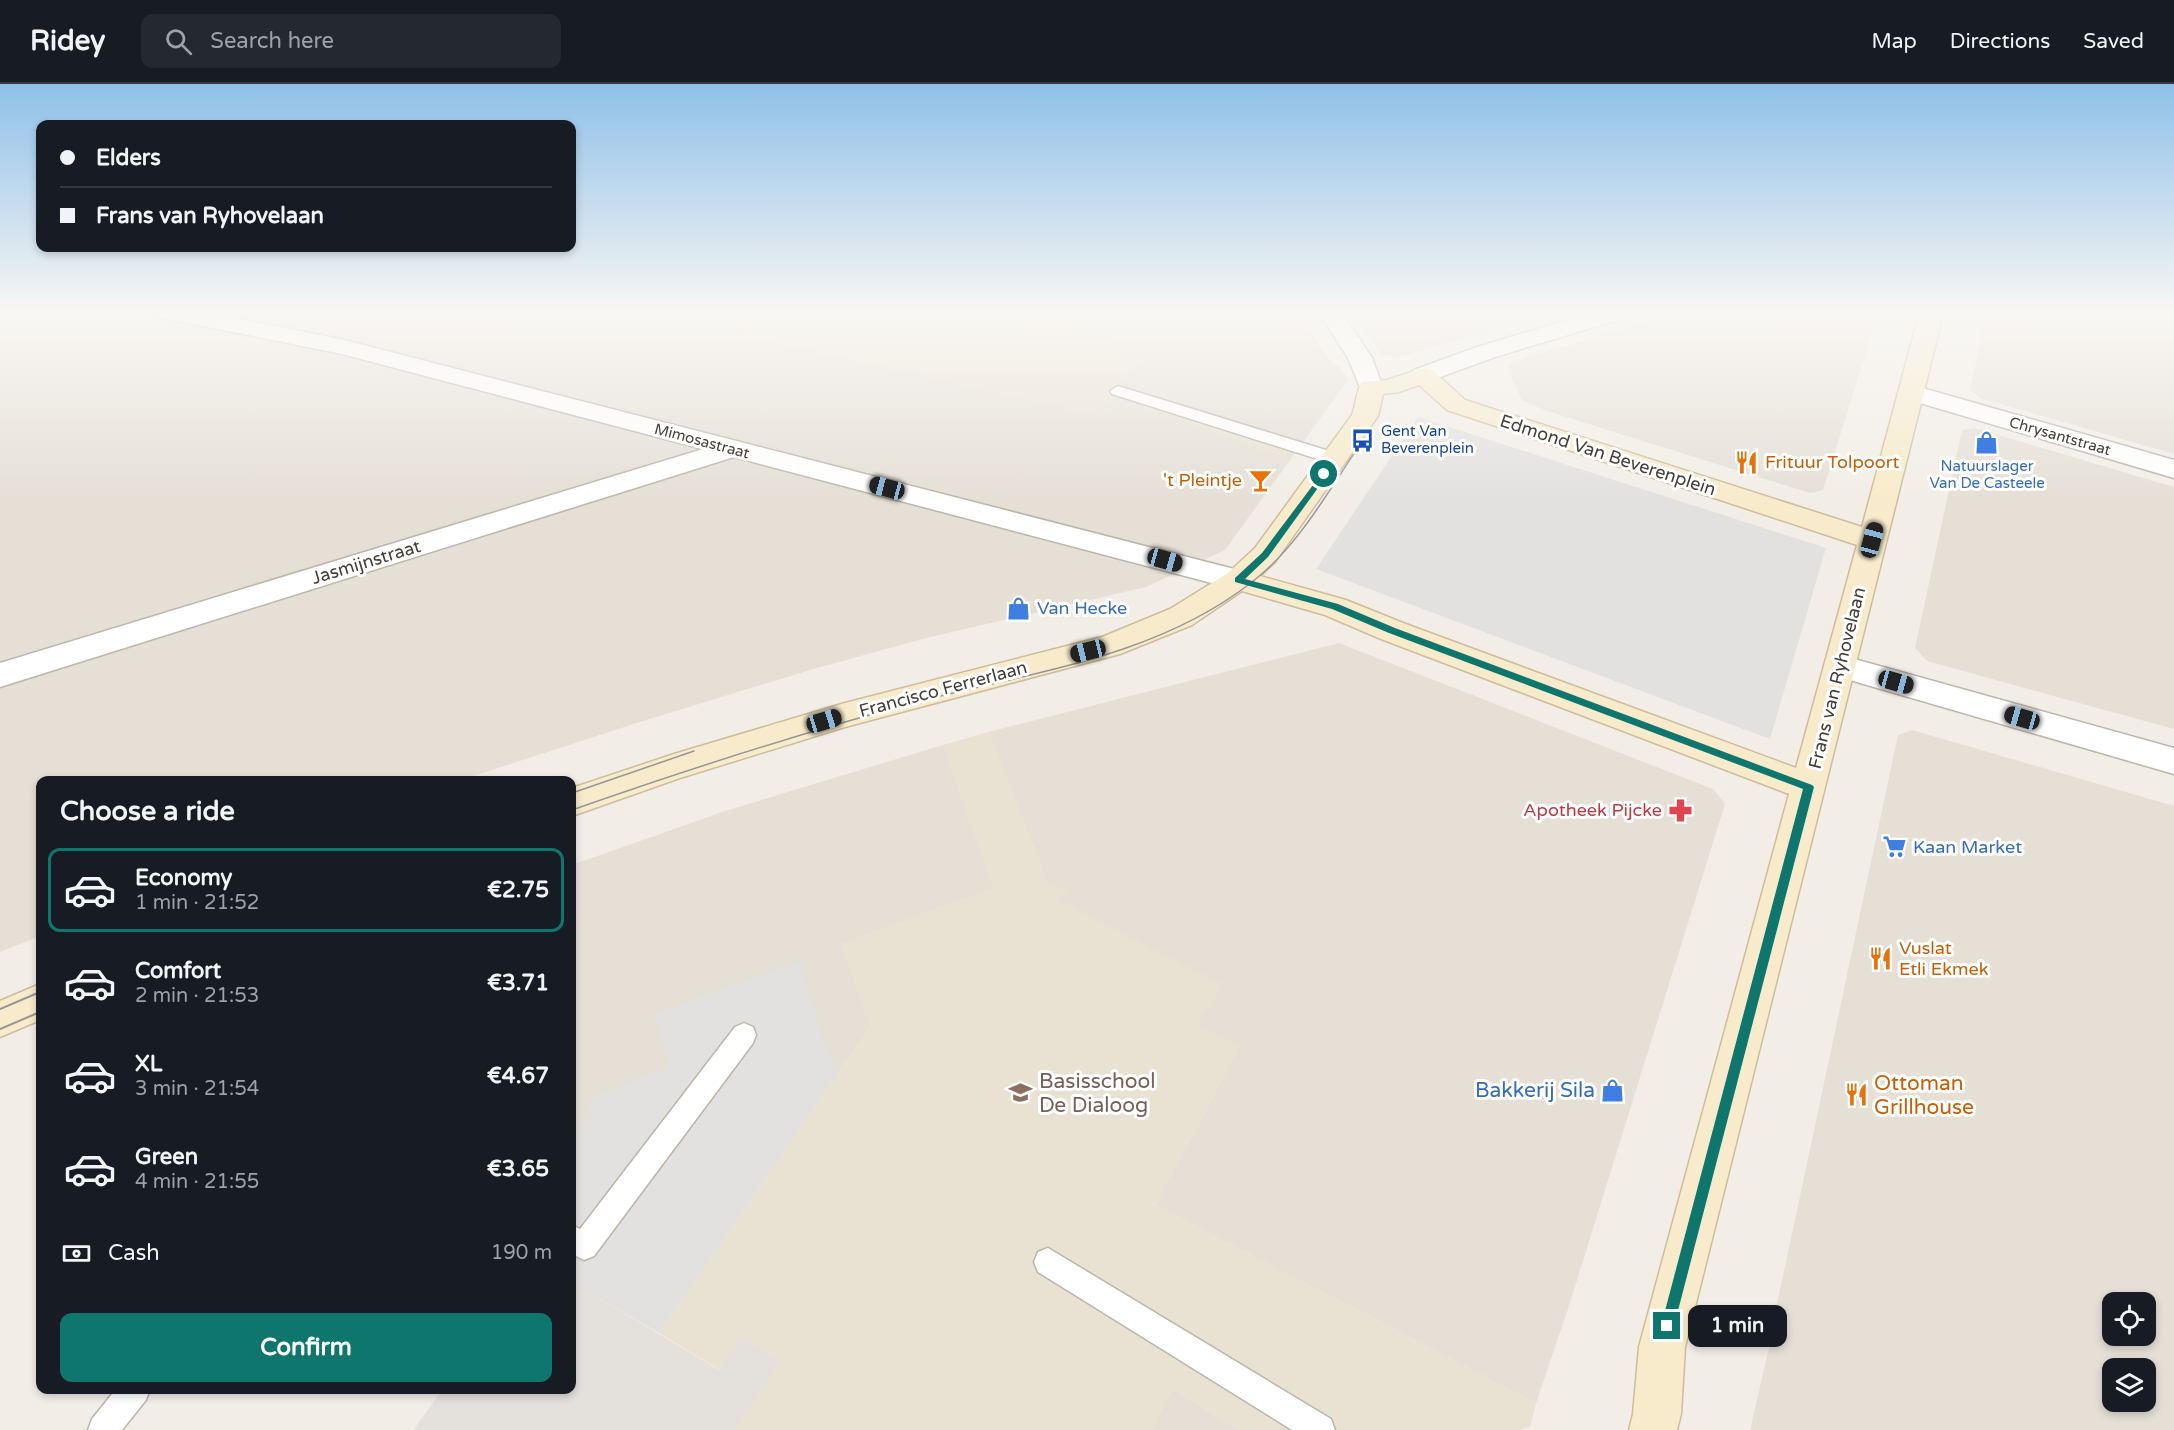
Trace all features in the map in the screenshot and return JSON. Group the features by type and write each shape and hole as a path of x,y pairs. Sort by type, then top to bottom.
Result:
{"street":[{"name":"Mimosastraat","path":"446,374 1238,580"},
{"path":"1238,580 1265,555 1279,537 1365,416 1370,401 1371,387 1366,374"},
{"path":"1371,387 1390,387 1426,374"},
{"name":"Frans van Ryhovelaan","path":"1653,1430 1657,1414 1662,1347 1917,374"},
{"name":"Edmond Van Beverenplein","path":"1423,375 1456,405 1872,540"},
{"name":"Chrysantstraat","path":"1912,393 2174,469"},
{"name":"Jasmijnstraat","path":"0,675 732,449"},
{"path":"1238,580 1335,607 1392,631 1809,787"},
{"name":"Francisco Ferrerlaan","path":"576,801 674,767 845,715 1109,645 1181,617 1238,580"},
{"path":"1840,666 2174,761"},
{"path":"0,1019 36,1004"}],"lane":[{"path":"1118,391 1336,459"},
{"path":"576,1241 584,1246 744,1035"},
{"path":"1048,1262 1320,1430"},
{"path":"103,1430 131,1394"}],"shaded area":[{"path":"0,374 1344,374 1348,380 1225,550 1146,587 926,638 810,670 473,776 36,776 36,938 0,952"},
{"path":"914,374 1132,374 1124,385 1293,444 1284,457 1115,397 1103,417"},
{"path":"1511,374 1859,374 1823,490 1810,493 1547,411 1522,400"},
{"path":"1973,374 2174,374 2174,454 1980,398 1970,390"},
{"path":"1418,417 1826,548 1770,739 1316,569"},
{"path":"1975,428 2174,487 2174,729 1927,661 1915,648 1962,430"},
{"path":"1339,643 1713,789 1725,804 1568,1309 1536,1403 1155,1205 1240,1046 1196,1025 1223,985 1059,901 1047,881 988,732"},
{"path":"1912,730 2174,806 2174,1430 1750,1430 1778,1309 1776,1308 1898,735"},
{"name":"Basisschool De Dialoog","path":"988,732 1047,881 1067,891 1060,901 1224,985 1197,1025 1240,1046 1155,1205 1536,1403 1530,1427 1519,1430 1239,1430 1172,1388 1152,1430 735,1430 781,1361 742,1337 720,1370 659,1333 871,1026 841,944 994,888 943,745"},
{"path":"943,745 994,888 841,944 871,1026 659,1333 576,1284 576,864 725,811"},
{"path":"799,962 825,1046 837,1074 659,1333 576,1284 576,1135 592,1115 587,1100 670,1066 655,1013"},
{"path":"576,1284 719,1370 742,1337 781,1361 735,1430 413,1430 439,1394 576,1394"},
{"path":"1172,1388 1239,1430 1152,1430"}],"tram line":[{"path":"576,809 697,767 782,741 909,704 1087,660 1173,629 1214,608 1269,568 1313,516 1363,440"},
{"path":"576,792 694,751"},
{"path":"0,1009 36,994"},
{"path":"0,1029 36,1014"}],"place":[{"name":"Gent Van Beverenplein","path":"1363,440"},
{"name":"Natuurslager Van De Casteele","path":"1987,442"},
{"name":"Frituur Tolpoort","path":"1747,462"},
{"name":"'t Pleintje","path":"1260,480"},
{"name":"Van Hecke","path":"1019,608"},
{"name":"Apotheek Pijcke","path":"1680,810"},
{"name":"Kaan Market","path":"1895,847"},
{"name":"Vuslat Etli Ekmek","path":"1881,958"},
{"name":"Bakkerij Sila","path":"1613,1090"},
{"name":"Basisschool De Dialoog","path":"1021,1093"},
{"name":"Ottoman Grillhouse","path":"1856,1095"}],"route":[{"path":"1324,474 1265,555 1238,580 1335,607 1392,631 1809,787 1667,1326"}]}
